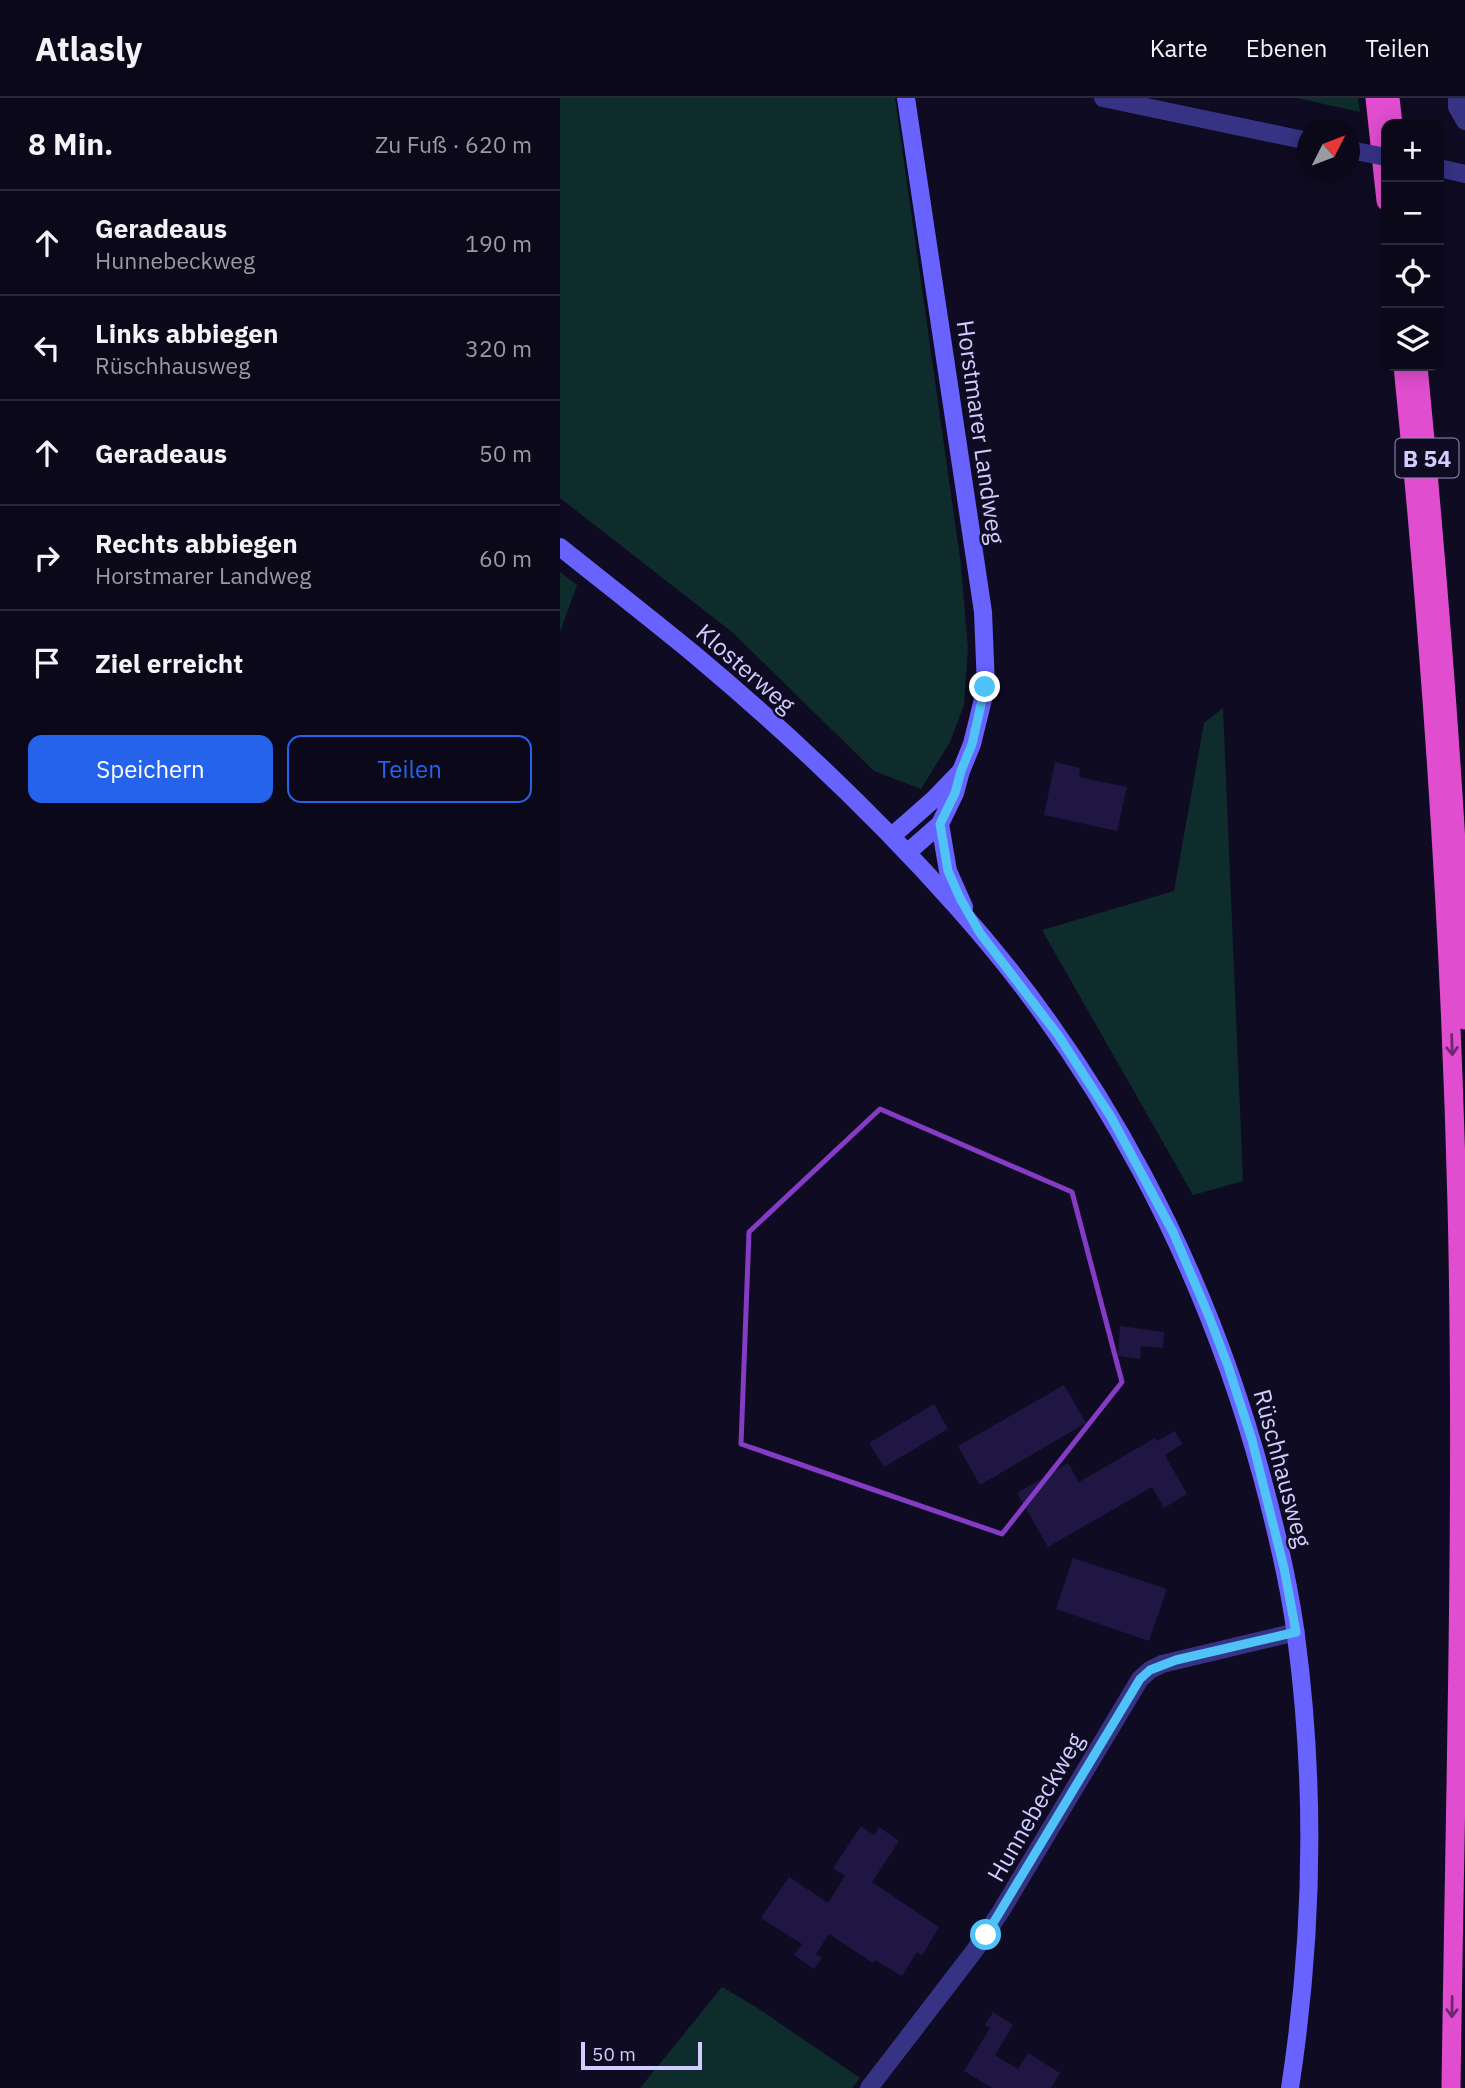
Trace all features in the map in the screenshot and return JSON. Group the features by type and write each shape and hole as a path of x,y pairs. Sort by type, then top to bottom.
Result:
{"highway":[{"path":"1375,98 1384,182"},
{"path":"1391,98 1393,119"},
{"name":"B 54","path":"1403,371 1439,789 1456,1180 1459,1531 1451,2088"},
{"name":"B 54","path":"1418,371 1454,786 1465,1020"}],"main road":[{"name":"Horstmarer Landweg","path":"906,98 982,612 985,687 976,732 955,793 940,824 907,853"},
{"name":"Klosterweg","path":"560,547 695,655 782,731 892,836"},
{"name":"Horstmarer Landweg","path":"892,836 961,771"},
{"path":"940,824 948,871 980,933"},
{"name":"Rüschhausweg","path":"892,836 980,933 1058,1035 1111,1117 1173,1232 1223,1353 1252,1440 1278,1542 1296,1632 1308,1766 1309,1887 1303,1988 1290,2088"}],"street":[{"path":"1103,98 1297,139"},
{"path":"1457,98 1457,107 1465,121"},
{"path":"1360,152 1381,156"},
{"path":"1444,169 1465,174"},
{"name":"Hunnebeckweg","path":"869,2088 1002,1911 1140,1679 1150,1670 1176,1660 1296,1632"}],"highlighted area":[{"path":"880,1109 1072,1192 1122,1382 1002,1534 741,1444 749,1232"}],"green space":[{"path":"560,98 895,98 961,565 968,649 964,705 950,742 921,789 874,771 732,632 560,498"},
{"path":"1297,98 1358,98 1360,112"},
{"path":"560,572 577,585 560,632"},
{"path":"1223,708 1243,1181 1193,1195 1042,930 1174,891 1204,723"},
{"path":"722,1987 860,2078 852,2088 640,2088"}],"building":[{"path":"1055,762 1080,768 1079,777 1127,787 1117,831 1044,815"},
{"path":"1120,1326 1164,1332 1163,1348 1141,1346 1140,1359 1118,1356"},
{"path":"1064,1385 1086,1423 980,1485 958,1446"},
{"path":"934,1404 948,1429 884,1467 869,1443"},
{"path":"1175,1431 1182,1444 1165,1455 1187,1494 1164,1508 1152,1487 1048,1547 1017,1493 1068,1463 1079,1482 1155,1438 1157,1441"},
{"path":"1073,1558 1167,1589 1149,1641 1056,1609"},
{"path":"861,1826 874,1835 879,1827 899,1841 872,1882 939,1927 922,1956 917,1952 902,1976 875,1960 873,1963 829,1934 816,1954 822,1958 814,1969 794,1955 802,1944 761,1918 789,1877 828,1903 845,1876 833,1868"},
{"path":"993,2012 1013,2025 995,2055 1018,2069 1028,2053 1060,2073 1051,2088 992,2088 964,2071 990,2028 985,2025"}],"route":[{"path":"985,687 976,732 955,793 940,824 948,871 980,933 1058,1035 1111,1117 1173,1232 1228,1366 1252,1440 1284,1568 1296,1632 1162,1664 1140,1679 986,1935"}]}
